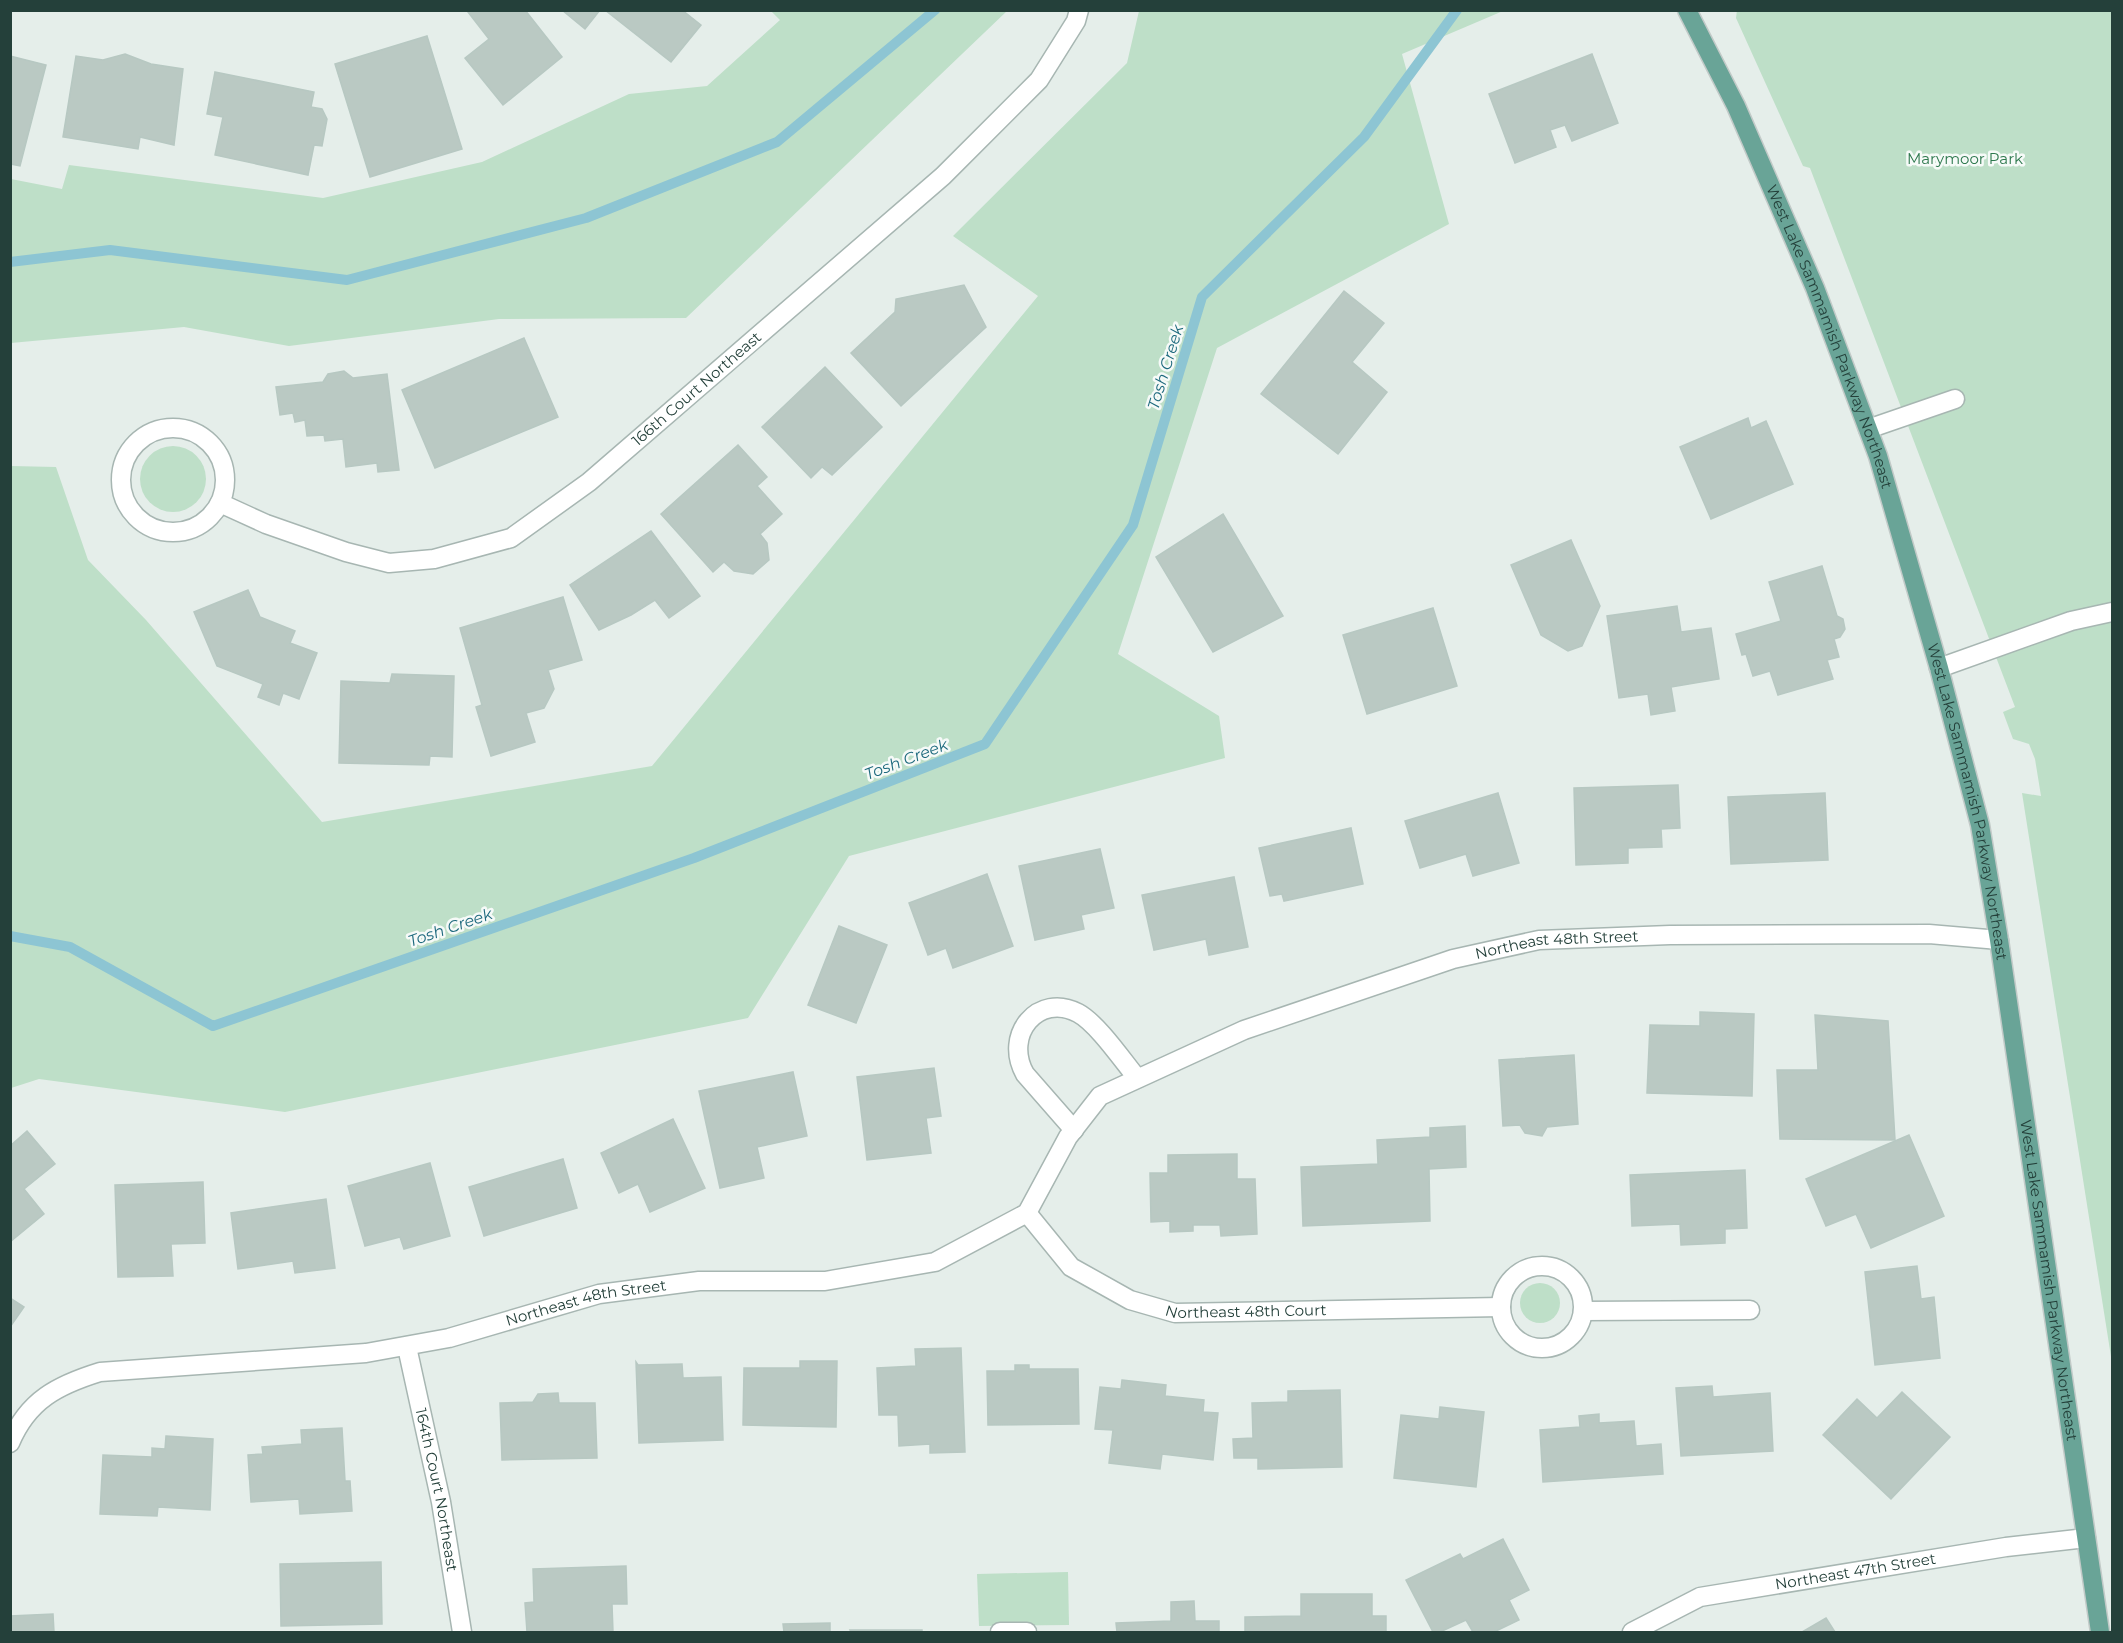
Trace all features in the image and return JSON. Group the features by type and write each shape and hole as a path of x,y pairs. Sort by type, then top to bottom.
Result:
{"main road":[{"name":"West Lake Sammamish Parkway Northeast","path":"1686,10 1746,127 1827,316 1881,465 1939,668 1980,825 1999,940 2100,1632"}],"street":[{"name":"166th Court Northeast","path":"220,503 266,524 346,552 389,563 434,559 511,538 589,482 943,176 1040,80 1076,21 1079,10"},
{"path":"1868,429 1955,399"},
{"path":"162,428 178,428 194,432 208,441 219,454 225,470 225,486 220,503 209,518 194,528 177,532 159,530 143,522 130,510 122,493 121,476 125,460 133,446 146,435 162,428"},
{"path":"1939,668 2071,621 2112,612"},
{"name":"Northeast 48th Street","path":"10,1443 17,1426 45,1395 69,1381 100,1372 366,1353 449,1338 599,1294 699,1281 825,1281 935,1262 1027,1213 1068,1137 1100,1095 1244,1030 1453,959 1539,940 1670,935 1929,934 1999,940"},
{"path":"1074,1130 1025,1074 1019,1063 1018,1040 1023,1028 1031,1018 1055,1008 1068,1009 1081,1015 1091,1023 1137,1078"},
{"name":"Northeast 48th Court","path":"1027,1213 1071,1267 1130,1300 1175,1313 1501,1307"},
{"path":"1540,1266 1554,1267 1576,1283 1582,1297 1583,1311 1572,1335 1561,1343 1535,1348 1523,1344 1512,1336 1504,1325 1501,1307 1505,1287 1514,1276 1526,1268 1540,1266"},
{"path":"1583,1311 1750,1310"},
{"name":"164th Court Northeast","path":"407,1347 441,1502 462,1632"},
{"name":"Northeast 47th Street","path":"1632,1632 1700,1597 2015,1546 2086,1538"},
{"path":"1000,1632 1027,1632"}],"green space":[{"name":"Marymoor Park","path":"1737,10 2112,11 2112,1363 2022,793 2041,796 2035,759 2029,744 2013,739 2003,712 2015,707 1810,168 1803,166 1736,18"},
{"path":"771,11 1007,11 686,318 499,319 289,346 184,327 11,343 11,179 62,189 69,165 323,198 482,162 629,94 707,86 780,20"},
{"path":"1139,11 1503,11 1402,54 1449,224 1217,348 1118,654 1219,716 1225,758 849,856 748,1018 285,1112 39,1079 11,1088 11,466 56,467 88,560 146,620 322,822 652,766 1038,296 953,236 1127,63"},
{"path":"173,446 186,449 196,456 203,466 206,479 203,492 196,502 186,509 173,512 160,509 150,502 143,492 140,479 143,466 150,456 160,449"},
{"path":"1540,1283 1548,1284 1554,1289 1559,1295 1559,1311 1554,1317 1548,1322 1540,1323 1532,1322 1526,1317 1521,1311 1520,1303 1521,1295 1526,1289 1532,1284"},
{"path":"1068,1572 1069,1625 979,1626 977,1574"}],"building":[{"path":"470,10 525,10 562,57 503,105 465,58 489,39 468,12"},
{"path":"562,10 600,10 585,29"},
{"path":"605,10 682,10 701,25 671,62"},
{"path":"427,36 462,149 370,177 335,64"},
{"path":"125,54 151,64 183,69 174,145 140,137 138,149 63,137 76,56 103,60"},
{"path":"1592,54 1618,123 1572,141 1565,125 1550,130 1556,147 1515,163 1489,94"},
{"path":"10,56 46,65 20,166 10,164"},
{"path":"215,72 314,92 311,107 322,109 327,119 322,146 314,145 308,175 215,155 223,117 207,114"},
{"path":"964,285 986,327 901,406 851,353 895,312 896,299"},
{"path":"1344,291 1384,323 1352,362 1387,392 1338,454 1261,394"},
{"path":"524,338 558,417 435,468 402,390"},
{"path":"825,367 882,427 832,475 822,467 811,478 762,427"},
{"path":"344,371 353,378 387,374 399,470 378,472 377,463 346,467 343,439 325,441 324,435 307,436 305,420 295,422 293,413 280,415 276,387 323,382 328,374"},
{"path":"1748,418 1751,428 1766,421 1793,484 1711,519 1680,447"},
{"path":"738,445 767,477 757,486 782,514 760,534 767,543 769,560 753,574 734,571 724,562 713,572 661,514"},
{"path":"1223,514 1283,616 1213,652 1156,557"},
{"path":"651,531 700,596 669,618 655,600 631,615 599,630 570,585"},
{"path":"1571,540 1600,606 1582,646 1568,651 1541,635 1511,565"},
{"path":"1822,566 1837,616 1843,619 1845,629 1840,637 1834,639 1839,657 1827,660 1833,679 1778,695 1770,671 1753,676 1746,654 1742,655 1736,634 1781,621 1769,582"},
{"path":"248,590 260,617 295,631 290,643 317,653 299,699 283,693 279,705 258,697 263,684 217,666 194,612"},
{"path":"563,597 582,660 548,670 554,689 544,708 526,713 535,742 491,756 476,707 482,705 460,628"},
{"path":"1677,606 1681,632 1711,628 1719,679 1671,687 1675,711 1651,715 1648,694 1619,698 1607,616"},
{"path":"1433,608 1457,686 1367,714 1343,635"},
{"path":"392,674 454,676 452,757 430,756 429,765 339,763 341,681 390,683"},
{"path":"1678,785 1680,828 1661,829 1662,847 1628,848 1628,863 1576,865 1574,788"},
{"path":"1498,793 1519,863 1473,876 1466,854 1420,868 1405,821"},
{"path":"1825,793 1828,860 1731,864 1728,797"},
{"path":"1351,828 1363,884 1284,901 1282,894 1270,896 1259,848"},
{"path":"1100,849 1114,908 1081,915 1084,929 1035,940 1019,866"},
{"path":"987,874 1013,946 953,968 946,948 928,955 909,903"},
{"path":"1234,877 1248,947 1209,955 1206,939 1154,950 1142,895"},
{"path":"839,926 887,945 856,1023 808,1005"},
{"path":"1700,1012 1754,1014 1752,1096 1647,1093 1650,1025 1700,1026"},
{"path":"1815,1015 1888,1021 1895,1140 1780,1139 1777,1070 1818,1070"},
{"path":"1574,1055 1578,1124 1547,1127 1542,1136 1525,1133 1520,1125 1503,1126 1499,1060"},
{"path":"934,1068 941,1116 926,1118 931,1153 867,1160 857,1077"},
{"path":"793,1072 807,1136 757,1147 764,1178 720,1188 699,1091"},
{"path":"673,1119 705,1188 650,1212 638,1184 619,1193 601,1153"},
{"path":"1465,1126 1466,1167 1429,1169 1430,1221 1303,1226 1301,1167 1378,1164 1377,1140 1430,1137 1430,1128"},
{"path":"27,1131 55,1164 24,1189 44,1214 10,1242 10,1146"},
{"path":"1909,1135 1944,1216 1871,1248 1856,1214 1826,1226 1806,1179"},
{"path":"1237,1154 1237,1179 1255,1179 1257,1234 1221,1236 1220,1225 1193,1225 1193,1231 1170,1232 1170,1221 1151,1222 1150,1173 1168,1173 1168,1155"},
{"path":"563,1159 577,1208 484,1236 469,1187"},
{"path":"430,1163 450,1236 404,1249 400,1237 365,1246 348,1186"},
{"path":"1745,1170 1747,1228 1725,1229 1725,1243 1681,1245 1680,1224 1632,1226 1630,1175"},
{"path":"203,1182 205,1243 171,1244 173,1276 118,1277 115,1185"},
{"path":"326,1199 335,1268 295,1273 293,1261 238,1269 231,1213"},
{"path":"1917,1266 1921,1299 1934,1297 1940,1358 1875,1365 1865,1272"},
{"path":"10,1298 24,1307 10,1327"},
{"path":"961,1348 965,1452 930,1453 930,1444 899,1446 898,1415 879,1415 877,1368 916,1366 915,1349"},
{"path":"800,1361 837,1361 836,1427 743,1425 744,1368 800,1368"},
{"path":"636,1362 638,1365 682,1364 683,1378 721,1377 723,1440 639,1443"},
{"path":"1015,1365 1029,1365 1029,1369 1078,1369 1079,1424 988,1425 987,1371 1015,1371"},
{"path":"1122,1380 1166,1385 1165,1396 1204,1400 1203,1412 1218,1413 1213,1460 1162,1454 1160,1469 1109,1463 1113,1430 1095,1429 1100,1387 1121,1389"},
{"path":"1712,1386 1713,1397 1770,1393 1773,1451 1681,1456 1676,1388"},
{"path":"1340,1390 1342,1467 1258,1469 1258,1458 1234,1458 1233,1439 1253,1438 1252,1403 1288,1402 1288,1391"},
{"path":"1902,1392 1950,1437 1891,1499 1823,1435 1857,1399 1877,1418"},
{"path":"558,1393 559,1403 595,1403 597,1458 502,1460 500,1403 533,1402 538,1394"},
{"path":"1440,1407 1484,1412 1476,1487 1394,1478 1401,1415 1439,1419"},
{"path":"1599,1414 1599,1423 1634,1421 1636,1446 1661,1444 1663,1474 1543,1482 1540,1430 1580,1427 1579,1416"},
{"path":"342,1428 345,1481 350,1481 352,1511 300,1514 299,1499 251,1502 248,1455 263,1454 262,1447 302,1444 301,1430"},
{"path":"166,1436 213,1439 210,1510 158,1507 157,1516 100,1514 103,1455 152,1457 152,1448 165,1449"},
{"path":"1503,1539 1529,1590 1509,1600 1519,1620 1494,1632 1473,1632 1466,1620 1440,1632 1433,1632 1406,1580 1460,1554 1463,1559"},
{"path":"381,1562 382,1624 281,1626 280,1564"},
{"path":"626,1566 627,1604 612,1604 613,1632 527,1632 525,1603 534,1602 533,1569"},
{"path":"1301,1594 1372,1594 1372,1616 1386,1616 1386,1632 1245,1632 1245,1617 1301,1616"},
{"path":"1194,1601 1195,1621 1219,1621 1219,1632 1117,1632 1116,1623 1171,1621 1171,1602"},
{"path":"53,1614 54,1632 10,1632 10,1616"},
{"path":"1826,1618 1835,1632 1802,1632"},
{"path":"830,1623 830,1632 784,1632 783,1624"},
{"path":"850,1630 922,1630 922,1632 851,1632"}],"waterway":[{"path":"10,262 110,250 347,280 586,218 777,142 935,10"},
{"name":"Tosh Creek","path":"10,936 70,947 213,1026 694,858 985,744 1133,525 1202,297 1364,137 1457,10"}]}
